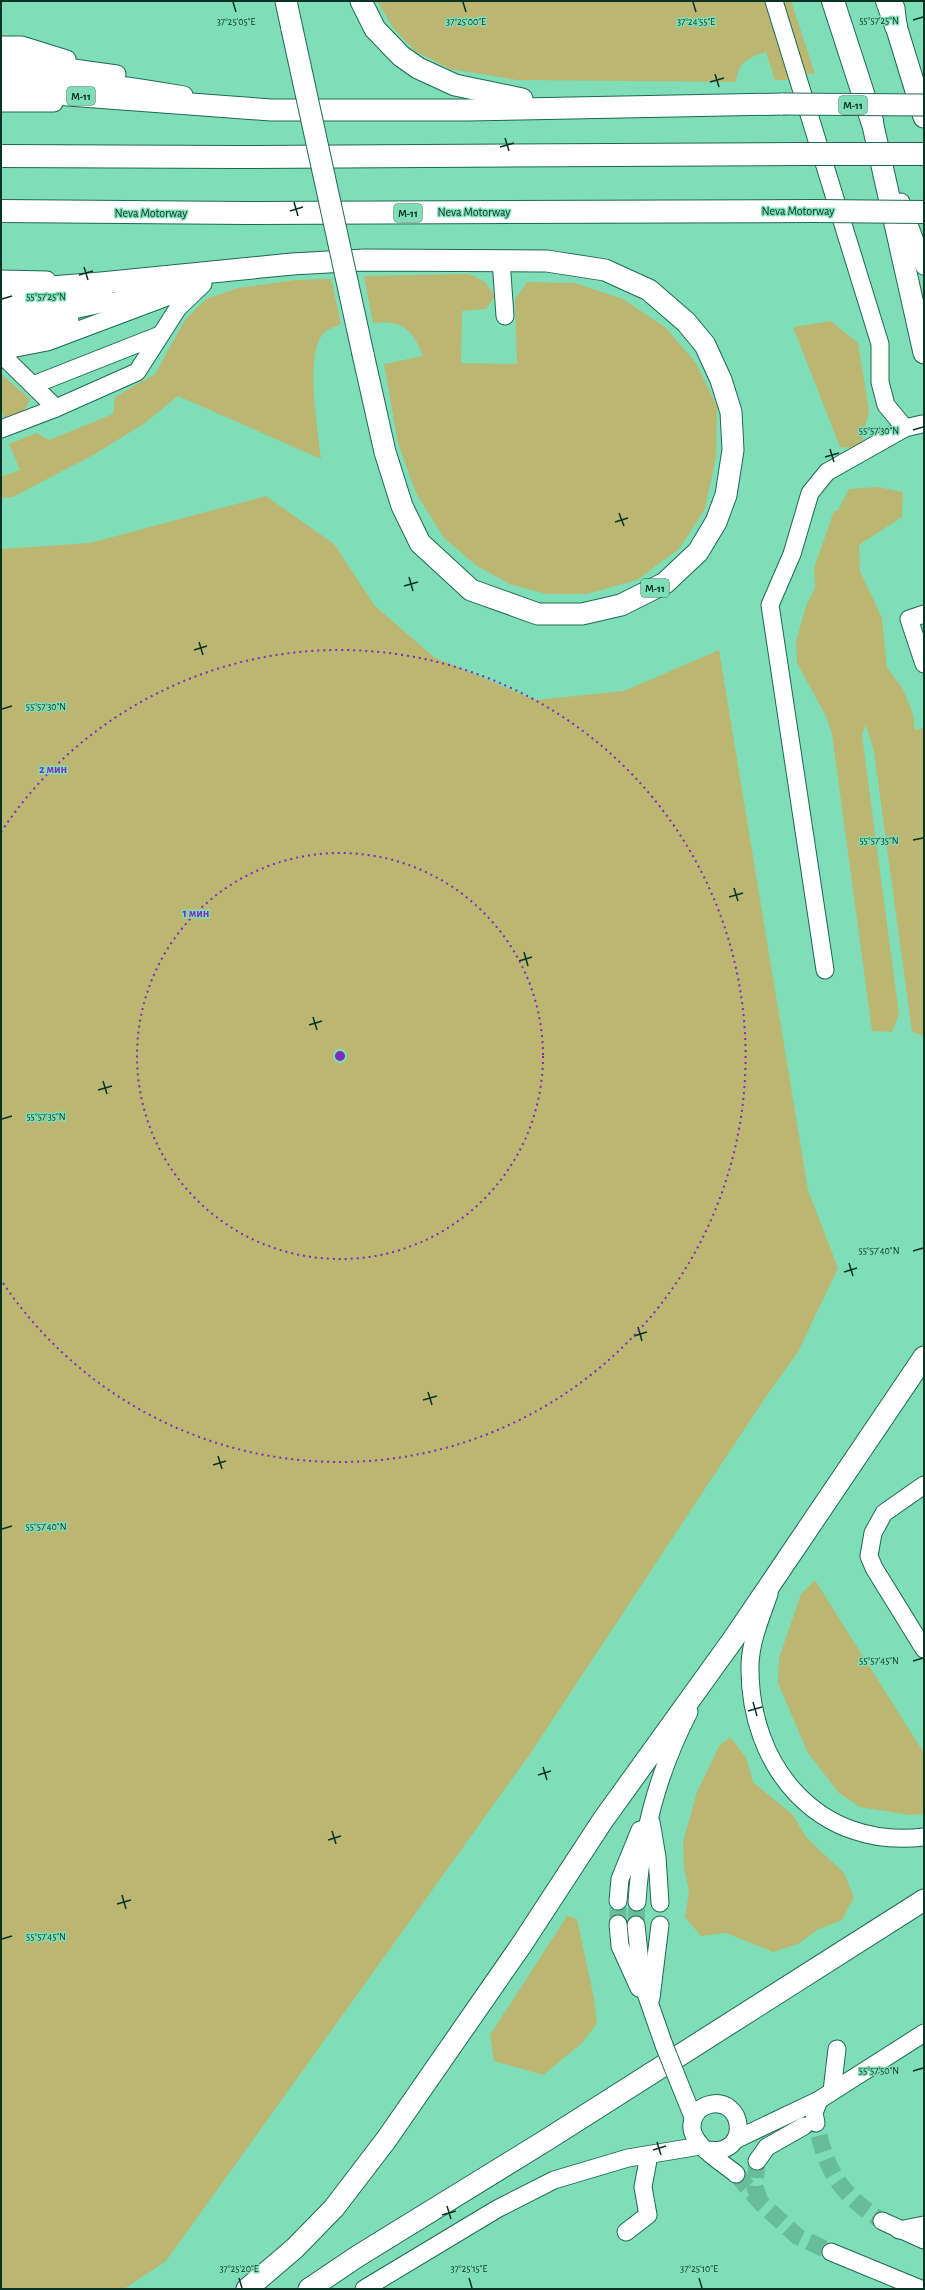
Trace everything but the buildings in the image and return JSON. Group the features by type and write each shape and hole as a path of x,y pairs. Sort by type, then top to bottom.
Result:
{"highway":[{"path":"833,1 872,121"},
{"path":"888,1 896,26"},
{"path":"1,156 244,157 924,154"},
{"name":"Neva Motorway","path":"1,211 254,213 924,212"}],"main road":[{"name":"М-11","path":"1,291 101,284 198,280 251,269 364,260 548,261 605,270 649,290 686,322 705,345 721,380 731,412 733,450 726,494 716,522 698,552 665,583 621,605 582,614 538,614 471,590 420,543 402,506 385,452 363,354 292,29 286,1"},
{"name":"М-11","path":"361,1 375,29 401,56 418,68 456,85 502,96 570,107"},
{"path":"892,1 896,26 924,117"},
{"name":"М-11","path":"1,90 24,90 160,103 271,110 467,110 783,104 924,105"},
{"path":"872,121 924,353"},
{"path":"247,2289 295,2248 334,2208 356,2181 508,1963 608,1814 774,1579 924,1357"},
{"path":"309,2289 358,2256 548,2139 924,1900"}],"street":[{"path":"774,1 880,344 880,382 886,405 905,428"},
{"path":"1,45 22,45 196,97"},
{"path":"1,61 23,61 117,74"},
{"path":"1,75 23,75 150,89 271,110"},
{"path":"1,103 160,103"},
{"path":"872,121 924,266"},
{"path":"501,260 505,316"},
{"path":"1,279 101,284"},
{"path":"1,429 56,408 137,372 160,335 198,280"},
{"path":"1,351 47,342 198,280"},
{"path":"1,305 57,300 168,281"},
{"path":"1,320 55,314 124,299 168,281"},
{"path":"1,334 47,327 85,317 168,281"},
{"path":"33,385 160,335"},
{"path":"1,354 56,408"},
{"path":"825,970 770,605 792,554 810,493 827,472 905,428 922,424"},
{"path":"924,614 909,619 924,664"},
{"path":"924,1484 884,1513 873,1533 869,1556 874,1568 924,1649"},
{"path":"774,1579 753,1641 750,1663 751,1692 757,1722 763,1742 773,1762 797,1795 829,1820 867,1835 887,1839 924,1837"},
{"path":"633,1902 640,1838 667,1760 681,1728 713,1666"},
{"path":"633,1902 657,1857 649,1812"},
{"path":"633,1902 612,1880 640,1838"},
{"path":"632,1924 644,1992 694,2117 692,2133 704,2148 736,2174"},
{"path":"632,1924 644,1992"},
{"path":"632,1924 612,1945 621,1966 644,1992"},
{"path":"365,2289 497,2209 554,2180 581,2170 649,2155 704,2148 723,2150 735,2140 825,2095 924,2033"},
{"path":"757,2161 767,2147 810,2125 814,2114 825,2095 837,2049"},
{"path":"694,2117 704,2106 719,2104 726,2107 737,2118 738,2133 735,2140"},
{"path":"626,2232 648,2215 643,2187 649,2155"},
{"path":"882,2221 924,2240"},
{"path":"899,2230 924,2225"},
{"path":"831,2252 918,2287"}],"shaded area":[{"path":"377,1 766,1 790,80 775,80 766,52 745,61 739,69 736,82 517,80 450,69 415,51 394,29"},
{"path":"781,1 791,1 815,74 805,74"},
{"path":"469,274 485,282 495,296 486,309 462,311 461,363 517,364 515,299 527,282 575,283 623,299 665,327 696,363 717,406 716,457 705,509 679,549 637,580 587,594 547,594 512,585 477,566 444,538 416,493 398,443 384,364 423,356 415,339 405,328 392,323 373,323 364,276"},
{"path":"331,279 341,324 328,330 322,335 317,346 314,360 313,377 321,459 178,396 145,423 95,454 13,497 1,498 1,477 20,470 9,444 37,433 49,440 113,414 115,397 155,374 185,320 206,299 238,288 295,280"},
{"path":"831,321 858,343 869,411 860,448 840,447 793,327"},
{"path":"1,374 30,399 24,411 5,418 1,409"},
{"path":"878,487 903,492 902,517 859,545 860,571 882,618 887,668 903,689 913,714 915,730 924,728 924,1036 912,1032 874,752 866,725 862,735 899,1014 892,1032 872,1031 832,734 826,716 797,663 796,642 806,606 815,588 814,568 834,511 838,510 849,489"},
{"path":"266,496 334,544 375,606 434,657 535,700 624,691 719,650 808,1190 838,1268 798,1352 763,1401 530,1754 166,2261 124,2289 1,2289 1,549 90,543"},
{"path":"815,1580 924,1753 924,1814 909,1815 860,1807 839,1793 808,1753 778,1683 779,1658 801,1594"},
{"path":"730,1737 746,1757 753,1782 793,1815 806,1837 844,1873 854,1897 842,1920 817,1930 798,1944 773,1952 726,1933 701,1936 685,1917 689,1892 684,1868 683,1842 697,1792 719,1746"},
{"path":"567,1916 577,1919 594,1998 597,2024 581,2044 543,2075 494,2061 490,2035"}],"tunnel":[{"path":"618,1901 618,1924"},
{"path":"636,1925 637,1902"},
{"path":"804,2126 816,2123 825,2155 837,2180 855,2201 882,2221"},
{"path":"757,2161 755,2187 759,2199"},
{"path":"736,2174 760,2202 797,2236 831,2252"}]}
